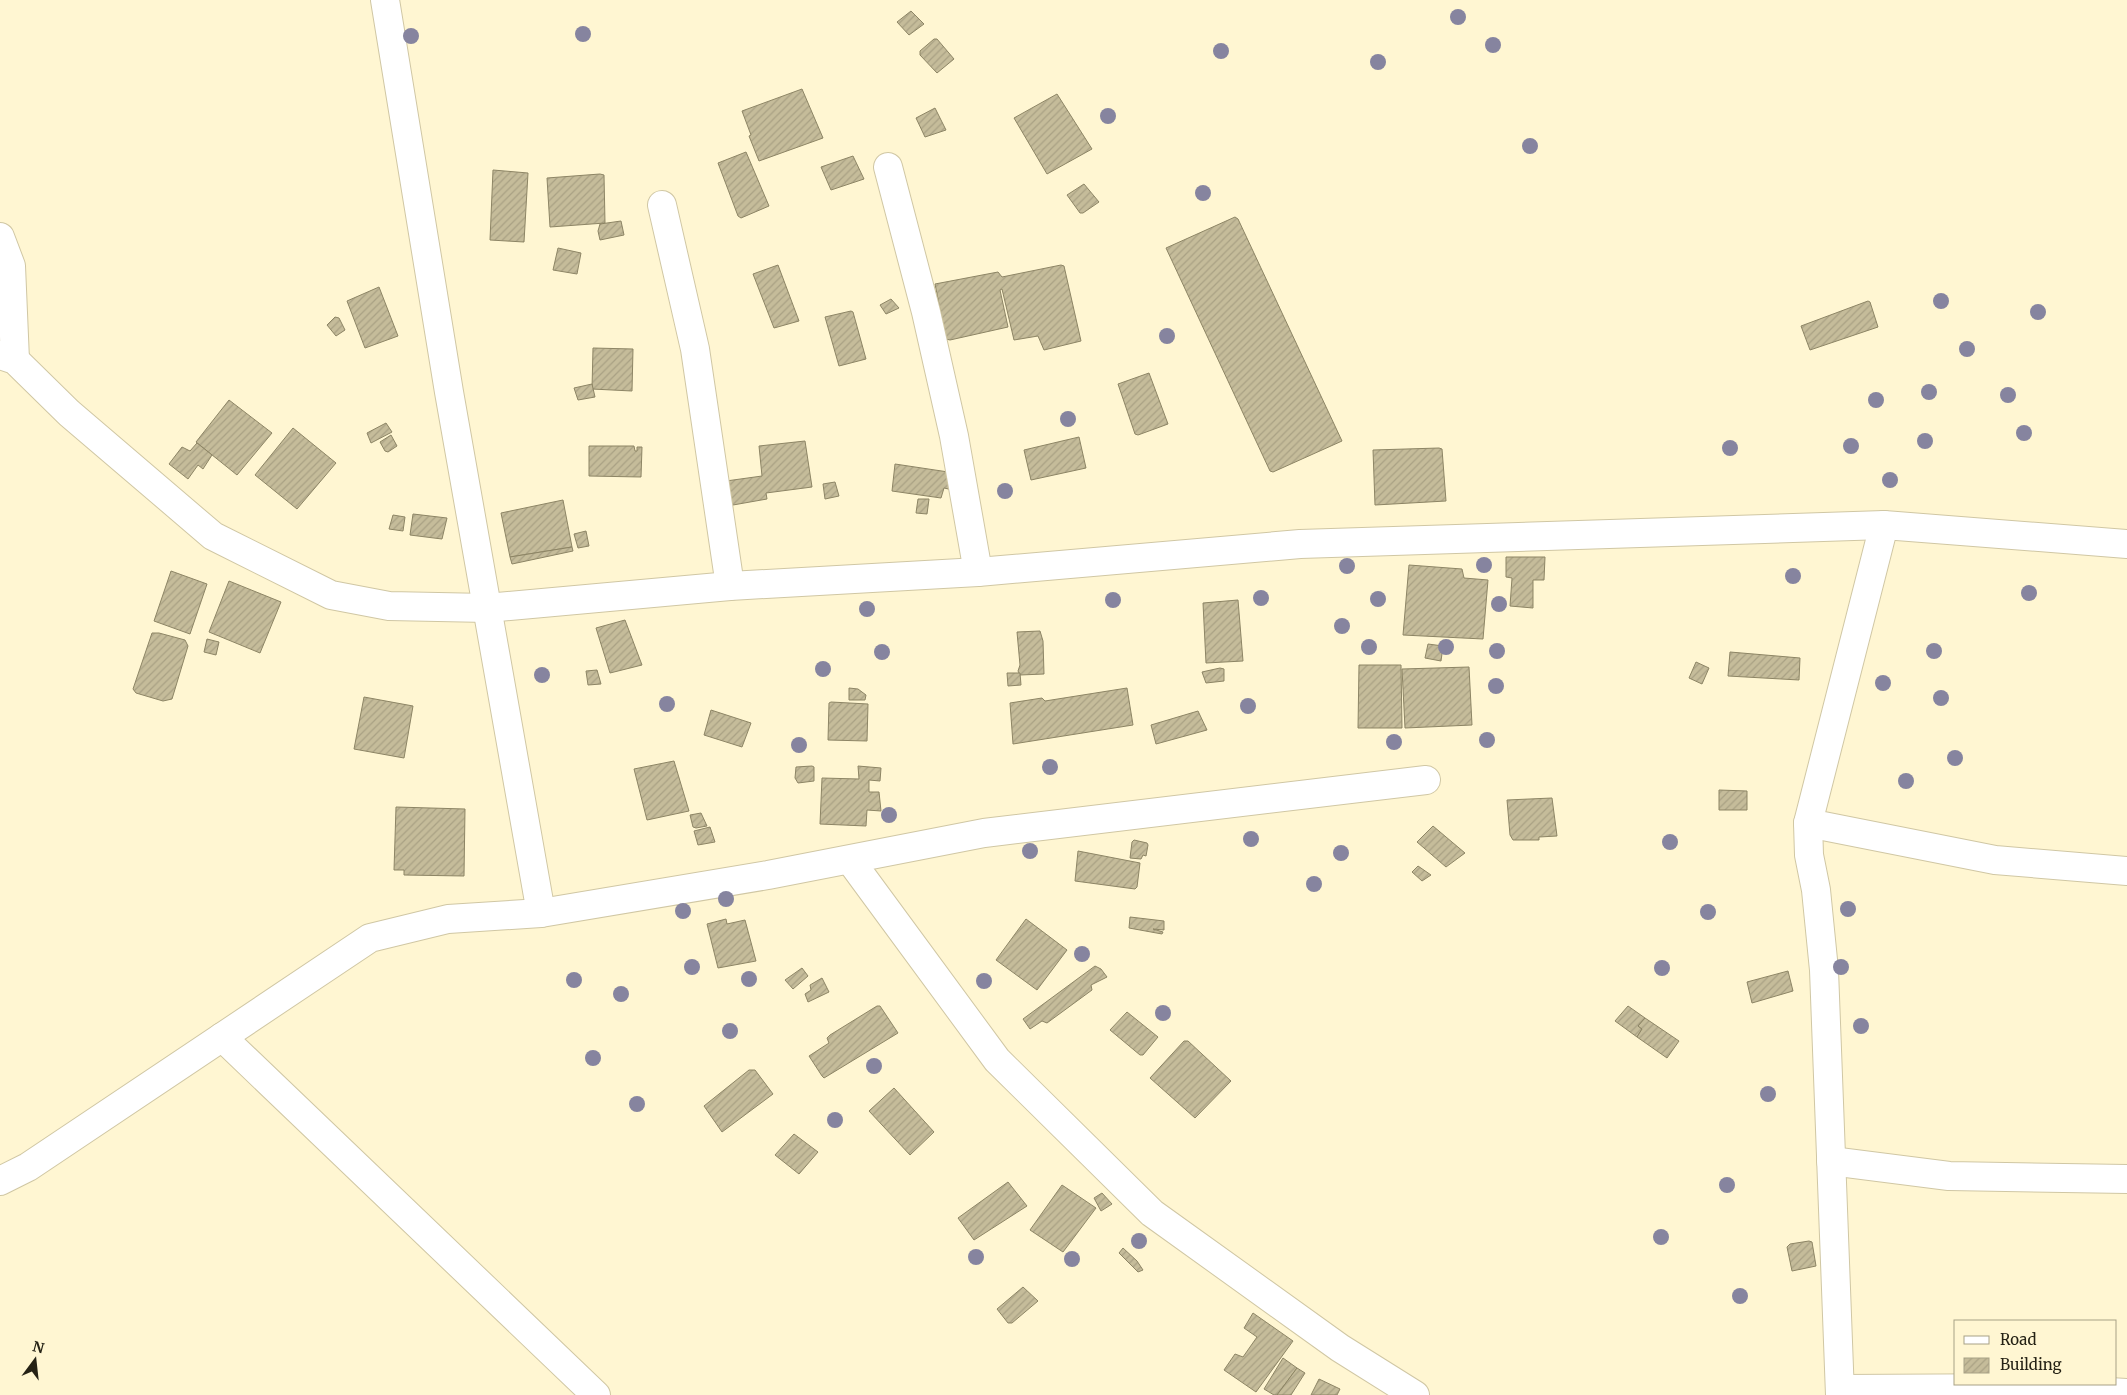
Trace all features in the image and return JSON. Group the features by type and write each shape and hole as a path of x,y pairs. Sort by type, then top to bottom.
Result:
{"street":[{"path":"385,0 487,608 541,913"},
{"path":"888,167 926,312 947,407 978,572"},
{"path":"662,205 695,350 730,586"},
{"path":"0,237 11,266 7,357 69,413 213,536 331,595 389,606 487,608 730,586 978,572 1300,544 1884,525 2127,544"},
{"path":"1884,525 1808,823 1809,855 1816,890 1824,970 1840,1392 2044,1388 2127,1393"},
{"path":"0,1181 28,1167 370,938 448,919 541,913 850,860 984,833 1426,780"},
{"path":"1808,823 1995,860 2127,872"},
{"path":"850,860 998,1060 1152,1213 1340,1348 1415,1395"},
{"path":"222,1037 596,1395"},
{"path":"1831,1161 1949,1176 2127,1179"}],"building":[{"path":"911,11 924,24 909,35 897,22"},
{"path":"934,39 937,39 954,59 937,73 920,55 920,51"},
{"path":"802,89 823,138 759,161 742,111"},
{"path":"1057,94 1092,149 1047,174 1014,118"},
{"path":"935,108 946,130 925,137 916,118"},
{"path":"746,152 769,206 741,218 738,216 718,163"},
{"path":"853,156 864,179 831,190 821,167"},
{"path":"493,170 528,173 524,242 490,240"},
{"path":"604,175 605,223 550,227 547,178"},
{"path":"1084,184 1099,202 1083,213 1080,213 1067,195"},
{"path":"1235,217 1238,219 1342,441 1273,472 1270,471 1166,248"},
{"path":"621,221 624,235 600,240 598,231 600,224"},
{"path":"558,248 581,253 577,274 553,270"},
{"path":"778,265 799,321 774,328 753,274"},
{"path":"1061,265 1064,266 1081,341 1044,350 1038,336 1014,340 1002,289 1000,290 1008,327 950,340 946,339 935,284 998,272 1002,277"},
{"path":"379,287 398,336 365,348 347,301"},
{"path":"891,299 899,308 886,314 880,305"},
{"path":"1868,301 1870,302 1878,327 1810,350 1801,326"},
{"path":"853,312 866,359 839,366 825,317"},
{"path":"335,317 339,318 345,330 336,336 327,325"},
{"path":"593,348 633,349 632,391 592,389"},
{"path":"1149,373 1168,424 1138,435 1135,434 1118,384"},
{"path":"592,384 595,397 578,400 574,388"},
{"path":"229,400 272,433 237,475 196,442"},
{"path":"386,423 392,432 371,443 367,433"},
{"path":"293,428 336,463 297,509 255,475"},
{"path":"391,435 397,446 388,452 385,451 380,442"},
{"path":"1079,437 1086,468 1031,480 1024,450"},
{"path":"805,441 812,487 766,493 767,499 733,505 729,504 726,481 762,476 759,446"},
{"path":"197,443 212,455 203,469 198,465 188,479 169,464 182,447 190,451"},
{"path":"589,446 634,446 635,451 637,451 637,447 642,447 641,477 589,476"},
{"path":"1442,449 1446,501 1375,505 1373,450"},
{"path":"895,464 955,473 953,490 944,488 941,498 892,491"},
{"path":"835,482 839,496 825,499 823,484"},
{"path":"918,499 929,499 927,514 916,513"},
{"path":"563,500 572,547 510,557 501,513"},
{"path":"413,514 447,518 442,539 410,535"},
{"path":"393,515 405,517 403,531 389,529"},
{"path":"586,531 589,546 578,548 574,534"},
{"path":"572,547 573,551 512,564 510,557"},
{"path":"1506,557 1545,557 1544,580 1533,580 1533,608 1510,606 1512,578 1506,577"},
{"path":"1409,565 1462,569 1464,578 1488,580 1483,639 1403,635"},
{"path":"171,571 207,584 190,634 154,621"},
{"path":"229,581 281,602 260,653 209,632"},
{"path":"1238,600 1243,661 1206,663 1203,603"},
{"path":"625,620 642,665 610,673 596,628"},
{"path":"1040,631 1043,641 1044,674 1020,675 1018,671 1020,665 1017,632"},
{"path":"152,633 185,640 188,646 172,699 163,701 136,693 133,689"},
{"path":"207,639 219,642 216,655 204,652"},
{"path":"1428,644 1443,646 1441,661 1425,658"},
{"path":"1730,652 1800,658 1799,680 1728,676"},
{"path":"1696,662 1709,668 1702,684 1689,678"},
{"path":"1359,665 1401,665 1402,728 1358,728"},
{"path":"1469,667 1472,725 1405,728 1402,669"},
{"path":"1220,668 1224,669 1224,681 1206,683 1202,672"},
{"path":"597,670 601,684 588,685 586,671"},
{"path":"1007,673 1020,673 1021,685 1008,686"},
{"path":"849,688 858,689 866,695 865,700 849,700"},
{"path":"1127,688 1133,725 1013,744 1010,703 1042,698 1045,701"},
{"path":"364,697 413,706 404,758 354,749"},
{"path":"829,703 868,704 867,741 828,740"},
{"path":"711,710 751,723 742,747 704,735"},
{"path":"1198,711 1207,730 1156,744 1151,725"},
{"path":"674,761 689,811 647,820 634,769"},
{"path":"858,766 881,768 880,781 869,780 869,792 879,792 881,811 867,810 866,826 820,824 822,778 859,779"},
{"path":"796,767 814,767 814,781 798,783 795,778"},
{"path":"1719,790 1747,791 1747,810 1719,810"},
{"path":"1552,798 1557,836 1539,837 1539,840 1513,840 1510,835 1507,800"},
{"path":"396,807 465,809 464,876 404,875 404,870 394,870"},
{"path":"701,813 707,826 693,827 690,815"},
{"path":"1433,826 1465,853 1446,867 1417,842"},
{"path":"710,827 715,842 698,845 694,831"},
{"path":"1134,840 1147,843 1148,845 1146,856 1143,855 1141,859 1130,858 1132,842"},
{"path":"1078,851 1140,863 1137,887 1135,889 1075,881"},
{"path":"1418,866 1431,875 1422,881 1412,872"},
{"path":"1130,917 1164,921 1164,930 1153,929 1163,932 1162,934 1129,928"},
{"path":"726,919 727,924 745,920 756,961 718,968 707,924"},
{"path":"1026,919 1067,950 1037,990 996,960"},
{"path":"1095,966 1101,969 1107,977 1091,985 1092,990 1047,1023 1042,1021 1030,1029 1023,1019"},
{"path":"802,968 808,976 793,989 785,980"},
{"path":"1788,971 1793,991 1752,1003 1747,982"},
{"path":"822,978 829,992 808,1002 805,994 811,990 810,985"},
{"path":"877,1006 880,1006 898,1033 824,1078 809,1056 829,1043 827,1038 830,1035"},
{"path":"1628,1006 1645,1018 1638,1026 1642,1029 1637,1037 1615,1021"},
{"path":"1127,1012 1158,1037 1143,1055 1140,1055 1110,1030"},
{"path":"1645,1018 1679,1041 1667,1058 1637,1037 1642,1029 1638,1026"},
{"path":"1184,1041 1188,1041 1231,1081 1195,1118 1150,1078"},
{"path":"749,1070 755,1070 773,1094 722,1132 704,1106"},
{"path":"894,1088 934,1132 910,1155 869,1111"},
{"path":"794,1134 818,1152 799,1174 775,1155"},
{"path":"1008,1182 1027,1206 974,1240 958,1218"},
{"path":"1062,1185 1096,1208 1063,1252 1030,1230"},
{"path":"1102,1193 1112,1204 1101,1211 1094,1198"},
{"path":"1812,1242 1816,1266 1792,1271 1787,1247 1790,1244"},
{"path":"1123,1248 1137,1261 1143,1270 1138,1272 1119,1253"},
{"path":"1023,1287 1038,1301 1012,1323 1008,1323 997,1309"},
{"path":"1253,1313 1293,1341 1256,1392 1224,1370 1235,1354 1243,1357 1257,1337 1244,1328"},
{"path":"1283,1358 1297,1368 1277,1395 1274,1395 1264,1389"},
{"path":"1297,1368 1305,1373 1291,1395 1277,1395"},
{"path":"1319,1379 1340,1389 1337,1395 1311,1395"}]}
